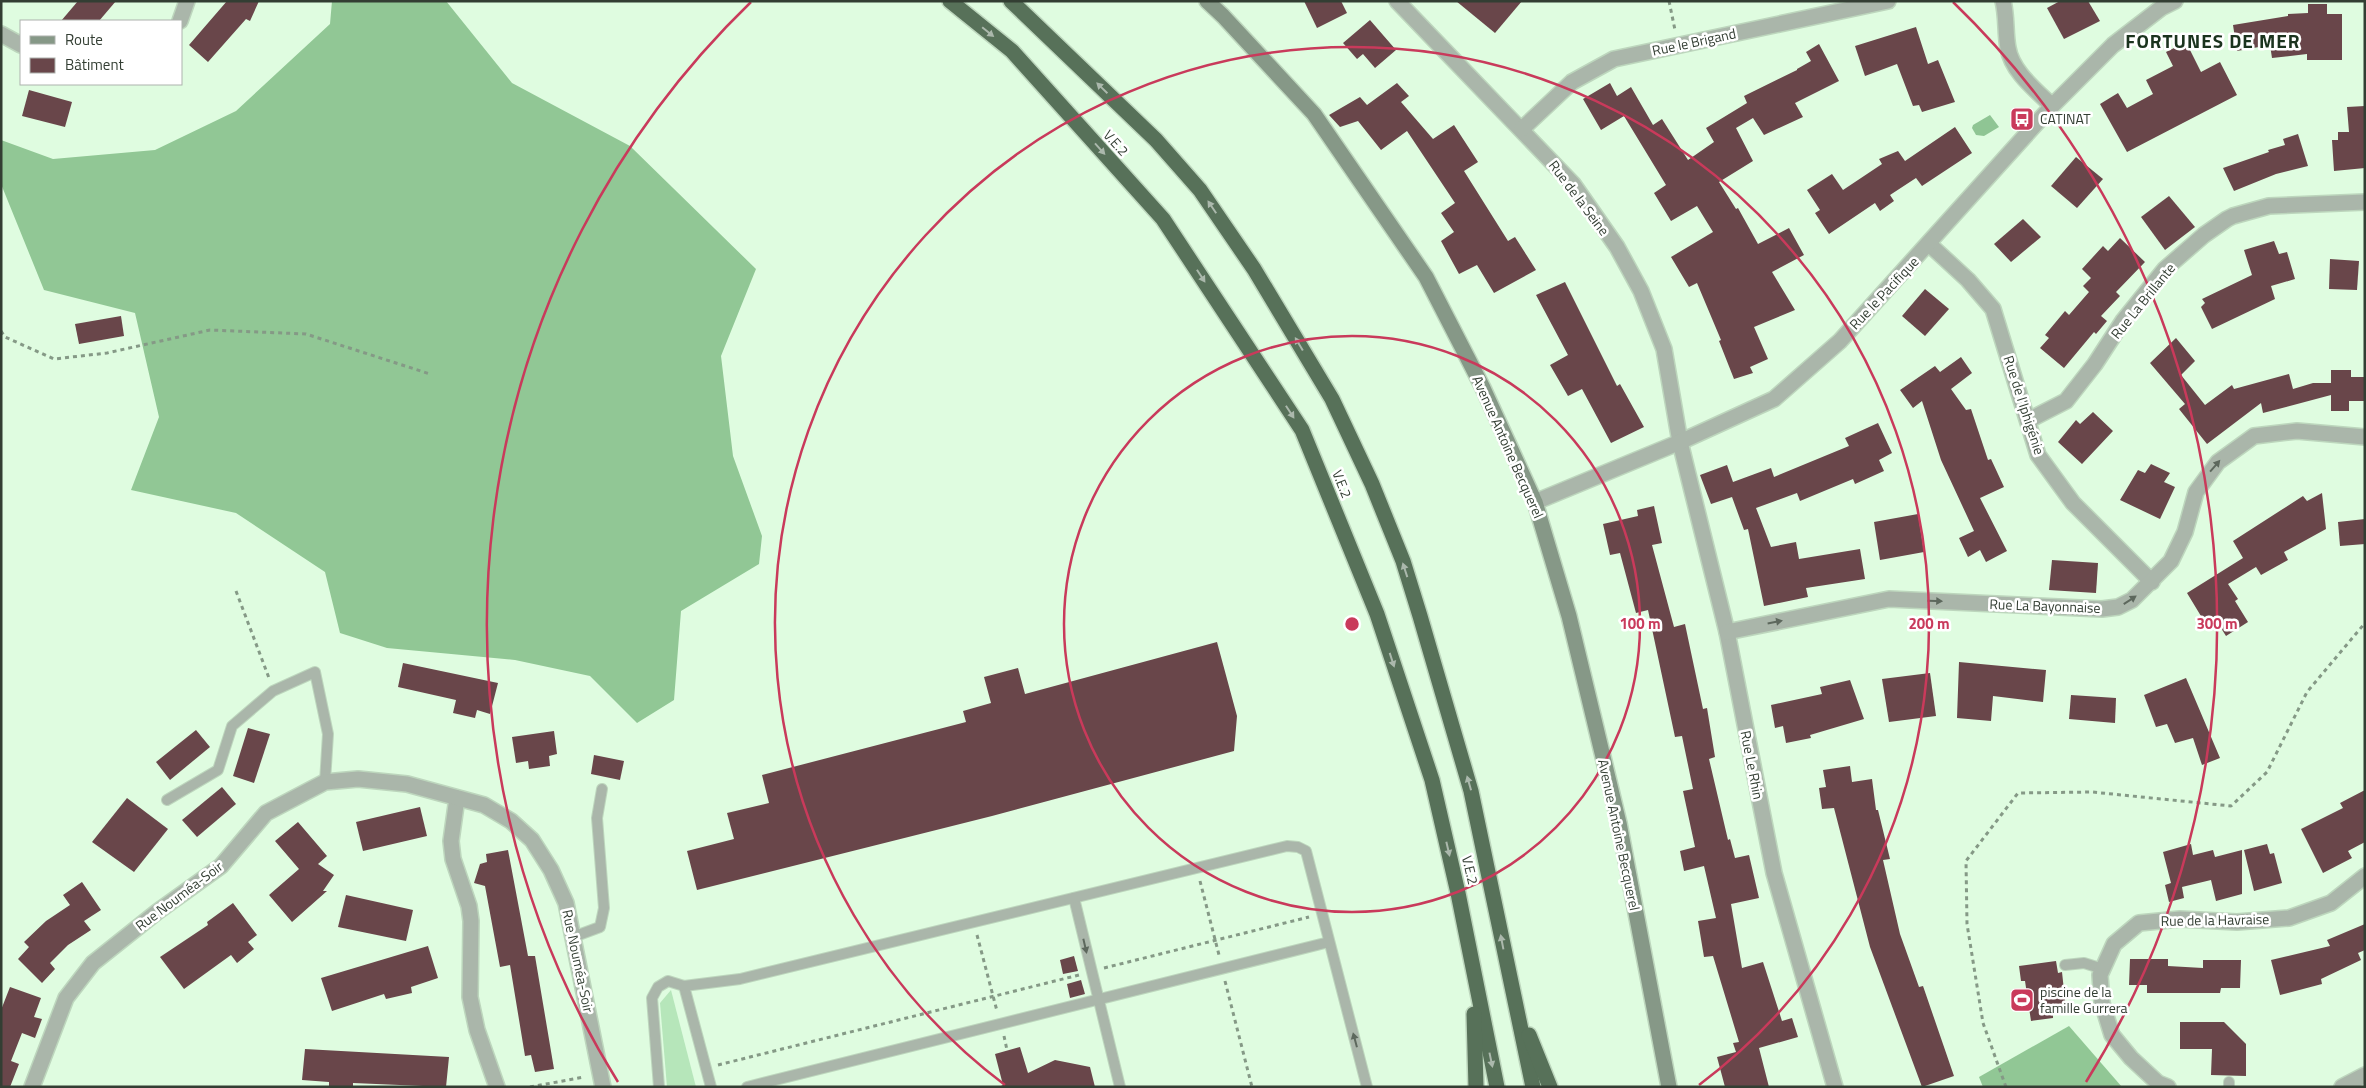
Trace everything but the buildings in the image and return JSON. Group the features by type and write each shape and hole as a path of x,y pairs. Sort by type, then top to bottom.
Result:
{"highway":[{"name":"V.E.2","path":"950,1 1012,51 1163,219 1302,430 1377,614 1432,780 1458,893 1497,1087"},
{"name":"V.E.2","path":"1011,1 1156,140 1200,190 1254,268 1332,399 1372,484 1402,561 1420,616 1471,791 1533,1087"},
{"path":"1474,978 1476,1087"},
{"path":"1512,989 1550,1087"}],"street":[{"path":"180,20 187,1"},
{"name":"Avenue Antoine Becquerel","path":"1208,1 1314,114 1426,277 1483,388 1535,502 1569,616 1619,823 1669,1087"},
{"name":"Rue de la Seine","path":"1397,1 1573,184 1616,247 1641,291 1664,349 1680,442"},
{"name":"Rue le Brigand","path":"1522,129 1572,82 1614,59 1888,1"},
{"path":"2003,1 2006,14 2008,49 2022,76 2052,106"},
{"name":"Rue le Pacifique","path":"1535,502 1680,442 1774,398 1791,385 1840,341 2052,106 2113,45 2161,8 2175,1"},
{"path":"1,34 20,44"},
{"name":"Rue La Brillante","path":"2029,420 2066,402 2095,364 2123,322 2164,269 2204,235 2228,219 2269,206 2365,202"},
{"name":"Rue de l'Iphigénie","path":"1929,244 1968,280 1993,309 2029,420 2038,455 2073,503 2152,582"},
{"name":"Rue La Bayonnaise","path":"1727,632 1889,599 2102,609 2118,607 2132,600 2171,561 2185,532 2196,492 2218,462 2254,436 2297,431 2365,437"},
{"name":"Rue Le Rhin","path":"1680,442 1727,632 1774,873 1835,1087"},
{"name":"Rue Nouméa-Soir","path":"32,1087 66,998 93,963 157,912 221,866 266,813 293,797 325,782 358,779 407,784 484,805 511,821 532,840 551,870 566,903 602,1080"},
{"path":"457,798 451,841 453,859 469,906 472,921 470,997 477,1030 497,1087"},
{"name":"Rue de la Havraise","path":"2168,1087 2158,1083 2131,1058 2112,1035 2102,1003 2100,975 2114,944 2139,923 2180,919 2237,922 2289,918 2330,903 2365,876"},
{"path":"2342,1087 2365,1075"}],"lane":[{"path":"167,800 218,770 232,726 273,691 315,672 328,734 325,782"},
{"path":"573,937 600,926 604,908 597,818 602,789"},
{"path":"659,1087 652,998 658,987 668,981 684,986 740,979 1287,846 1298,847 1306,851 1367,1087"},
{"path":"1074,898 1120,1087"},
{"path":"747,1087 1329,942"},
{"path":"2065,965 2084,963 2103,969"},
{"path":"684,986 710,1087"}],"path":[{"path":"1669,1 1678,45"},
{"path":"1,331 5,338 54,359 107,353 210,330 306,334 430,374"},
{"path":"236,591 273,691"},
{"path":"2006,1087 1983,1022 1967,924 1966,861 2018,793 2092,792 2230,806 2267,772 2307,692 2365,624"},
{"path":"706,1068 1322,914"},
{"path":"974,922 1007,1050"},
{"path":"530,1087 602,1080"}],"shaded area":[{"path":"332,1 446,1 512,83 630,146 756,269 721,356 733,456 762,536 759,564 681,611 674,700 637,723 590,676 515,660 387,648 340,633 325,572 236,513 131,490 159,417 135,313 44,290 1,184 1,140 53,159 155,150 236,111 330,24"},
{"path":"1990,115 1999,127 1984,136 1976,135 1972,128 1973,125"},
{"path":"671,990 696,1087 667,1087 660,1003"},
{"path":"2069,1026 2122,1087 1983,1087 1979,1077"}],"place":[{"name":"CATINAT","path":"2022,119"},
{"name":"piscine de la famille Gurrera","path":"2022,1000"}],"district":[{"name":"FORTUNES DE MER","path":"2213,41"}]}
